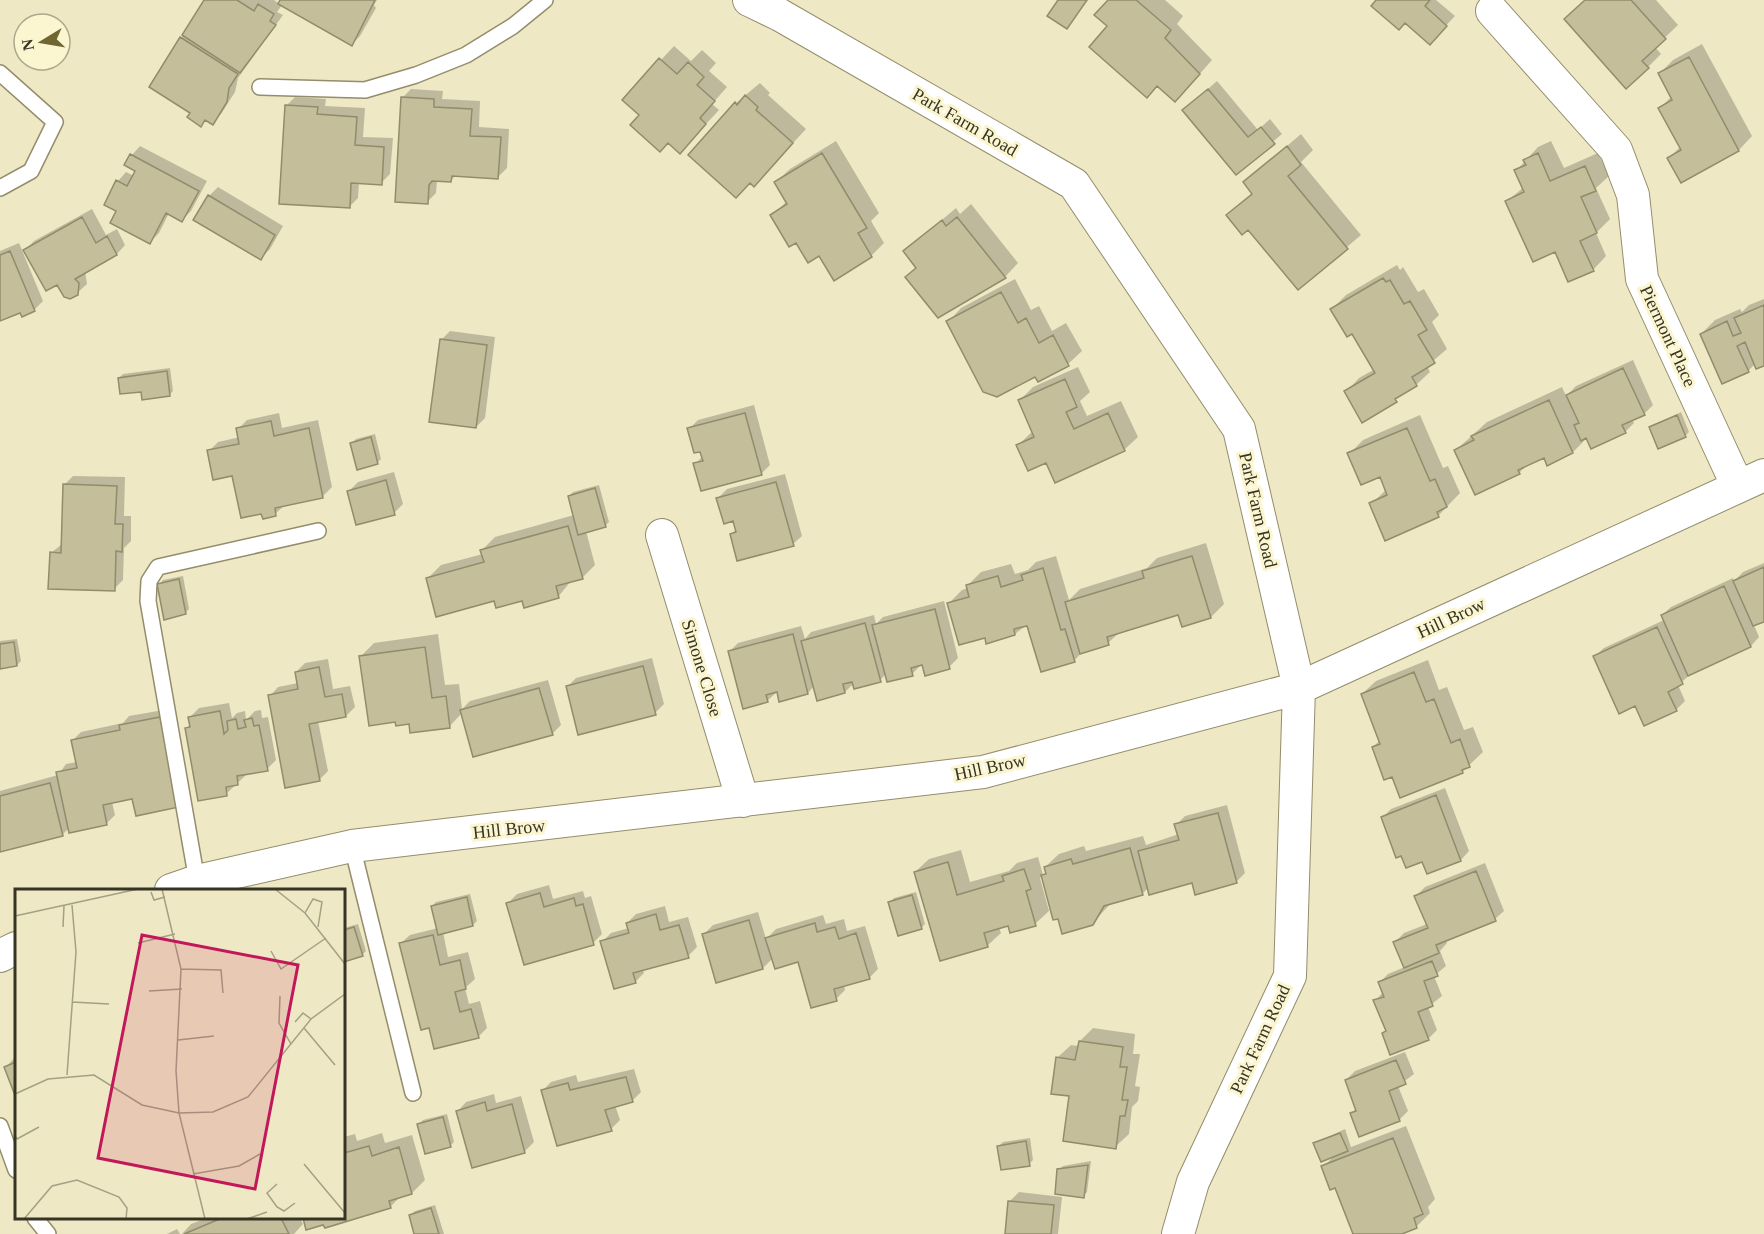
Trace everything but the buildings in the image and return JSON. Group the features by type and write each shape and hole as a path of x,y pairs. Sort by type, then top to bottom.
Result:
{"street":[{"name":"Park Farm Road","path":"749,0 780,15 1074,184 1239,429 1299,688 1290,976 1193,1182 1178,1234"},
{"name":"Piermont Place","path":"1491,11 1616,150 1633,195 1642,279 1751,481"},
{"name":"Hill Brow","path":"184,886 352,846 983,771 1299,688 1751,481"},
{"name":"Simone Close","path":"662,535 743,801"},
{"path":"0,956 15,948"}],"lane":[{"path":"261,87 365,90 416,75 466,55 513,26 545,0"},
{"path":"0,74 55,122 31,171 0,188"},
{"path":"184,886 150,613 149,581 158,567 318,531"},
{"path":"352,846 412,1093"},
{"path":"0,1126 15,1167"},
{"path":"36,1219 48,1234"}]}
